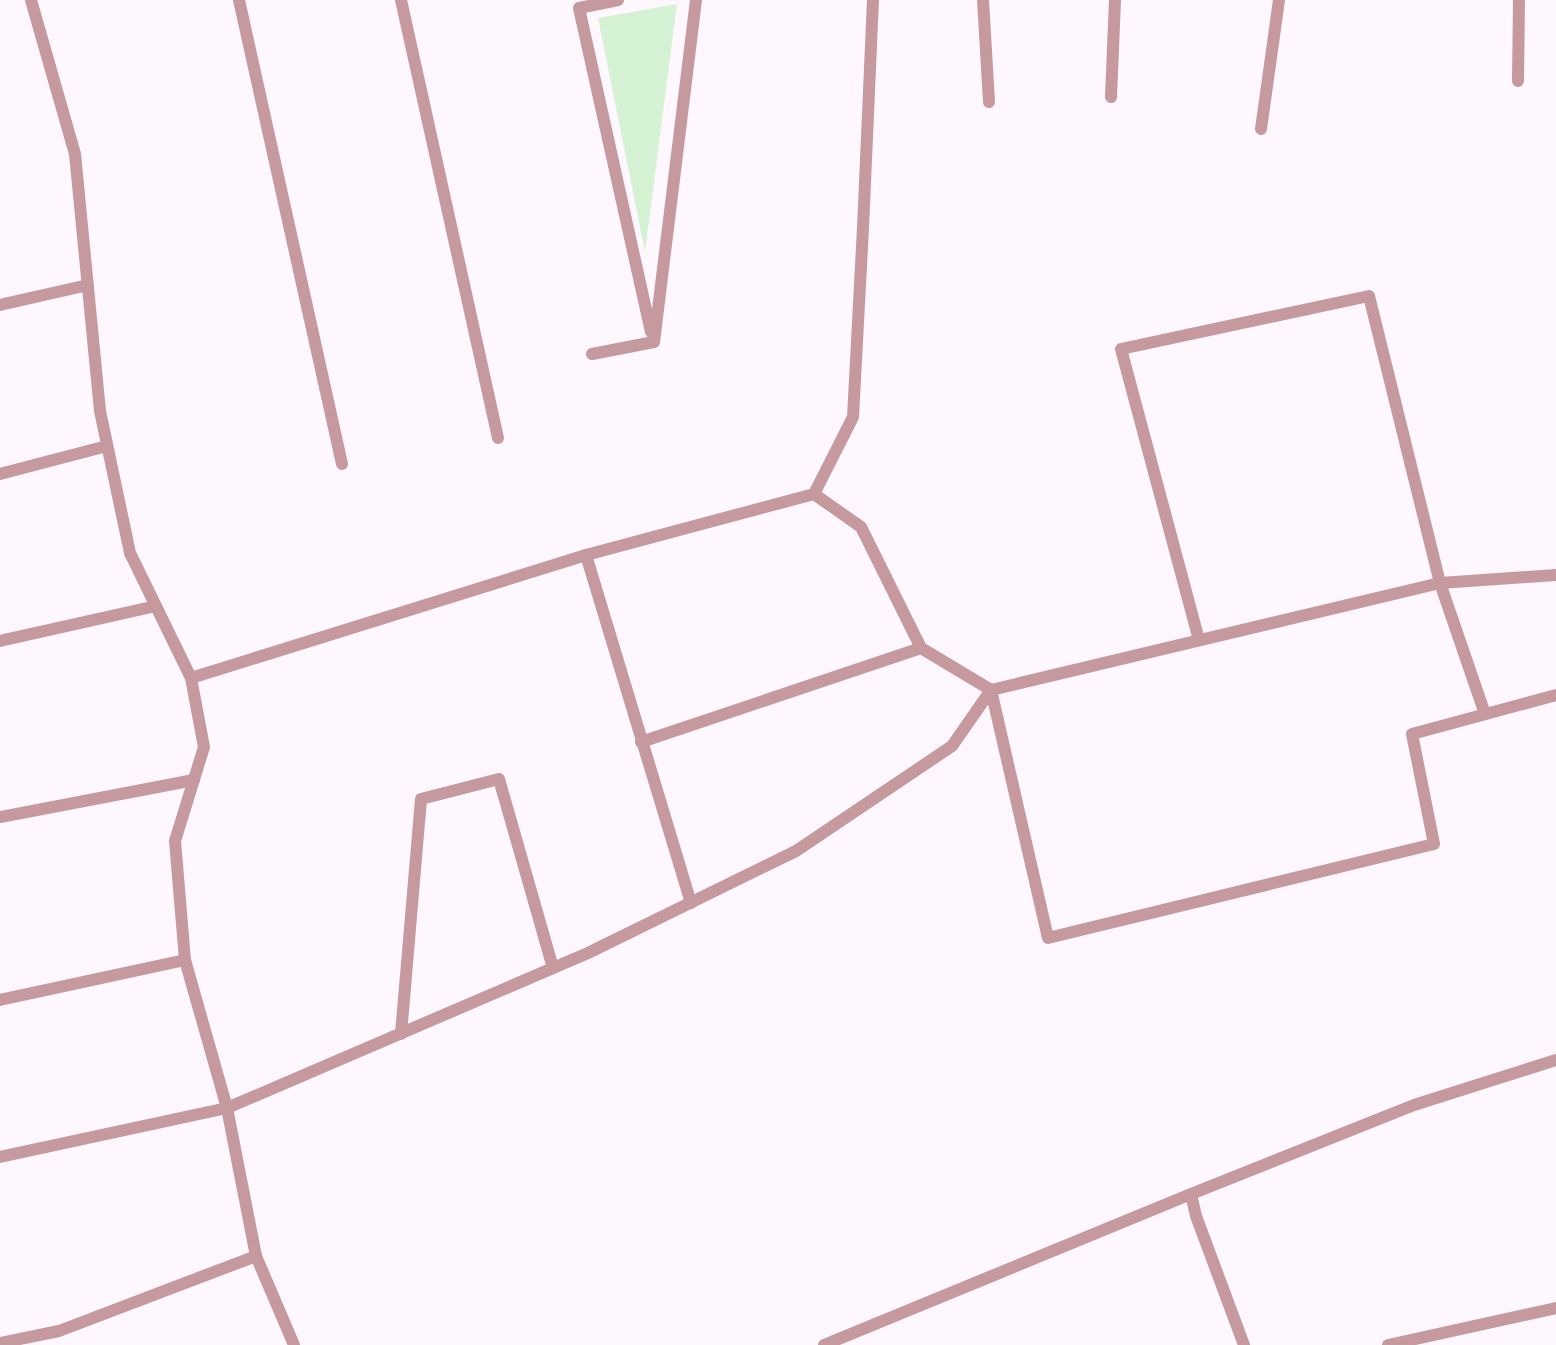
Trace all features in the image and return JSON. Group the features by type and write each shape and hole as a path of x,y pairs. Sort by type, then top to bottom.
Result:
{"street":[{"path":"31,0 75,154 100,411 130,553 191,678 204,747 175,840 185,960 227,1108 256,1256 294,1345"},
{"path":"239,0 342,464"},
{"path":"401,0 498,438"},
{"path":"618,0 579,8 654,342"},
{"path":"654,342 696,0"},
{"path":"191,678 586,555 814,494 853,417 873,0"},
{"path":"983,0 988,102"},
{"path":"1112,98 1115,0"},
{"path":"1261,129 1279,0"},
{"path":"1518,0 1518,81"},
{"path":"0,305 88,285"},
{"path":"1199,640 1121,349 1370,296 1440,583 1485,714"},
{"path":"592,354 654,342"},
{"path":"0,474 107,446"},
{"path":"814,494 861,527 921,648 991,690 1048,938 1434,844 1412,734 1556,695"},
{"path":"586,555 691,903"},
{"path":"0,1157 227,1108 588,954 796,851 952,746 991,690 1440,583 1556,575"},
{"path":"0,641 156,606"},
{"path":"641,742 921,648"},
{"path":"401,1034 421,799 500,779 553,968"},
{"path":"0,817 194,780"},
{"path":"0,1000 185,960"},
{"path":"824,1345 1191,1194 1414,1105 1556,1060"},
{"path":"1191,1194 1196,1216 1244,1345"},
{"path":"0,1343 58,1332 256,1256"},
{"path":"1388,1345 1556,1308"}],"green space":[{"path":"677,4 645,252 598,18"}]}
